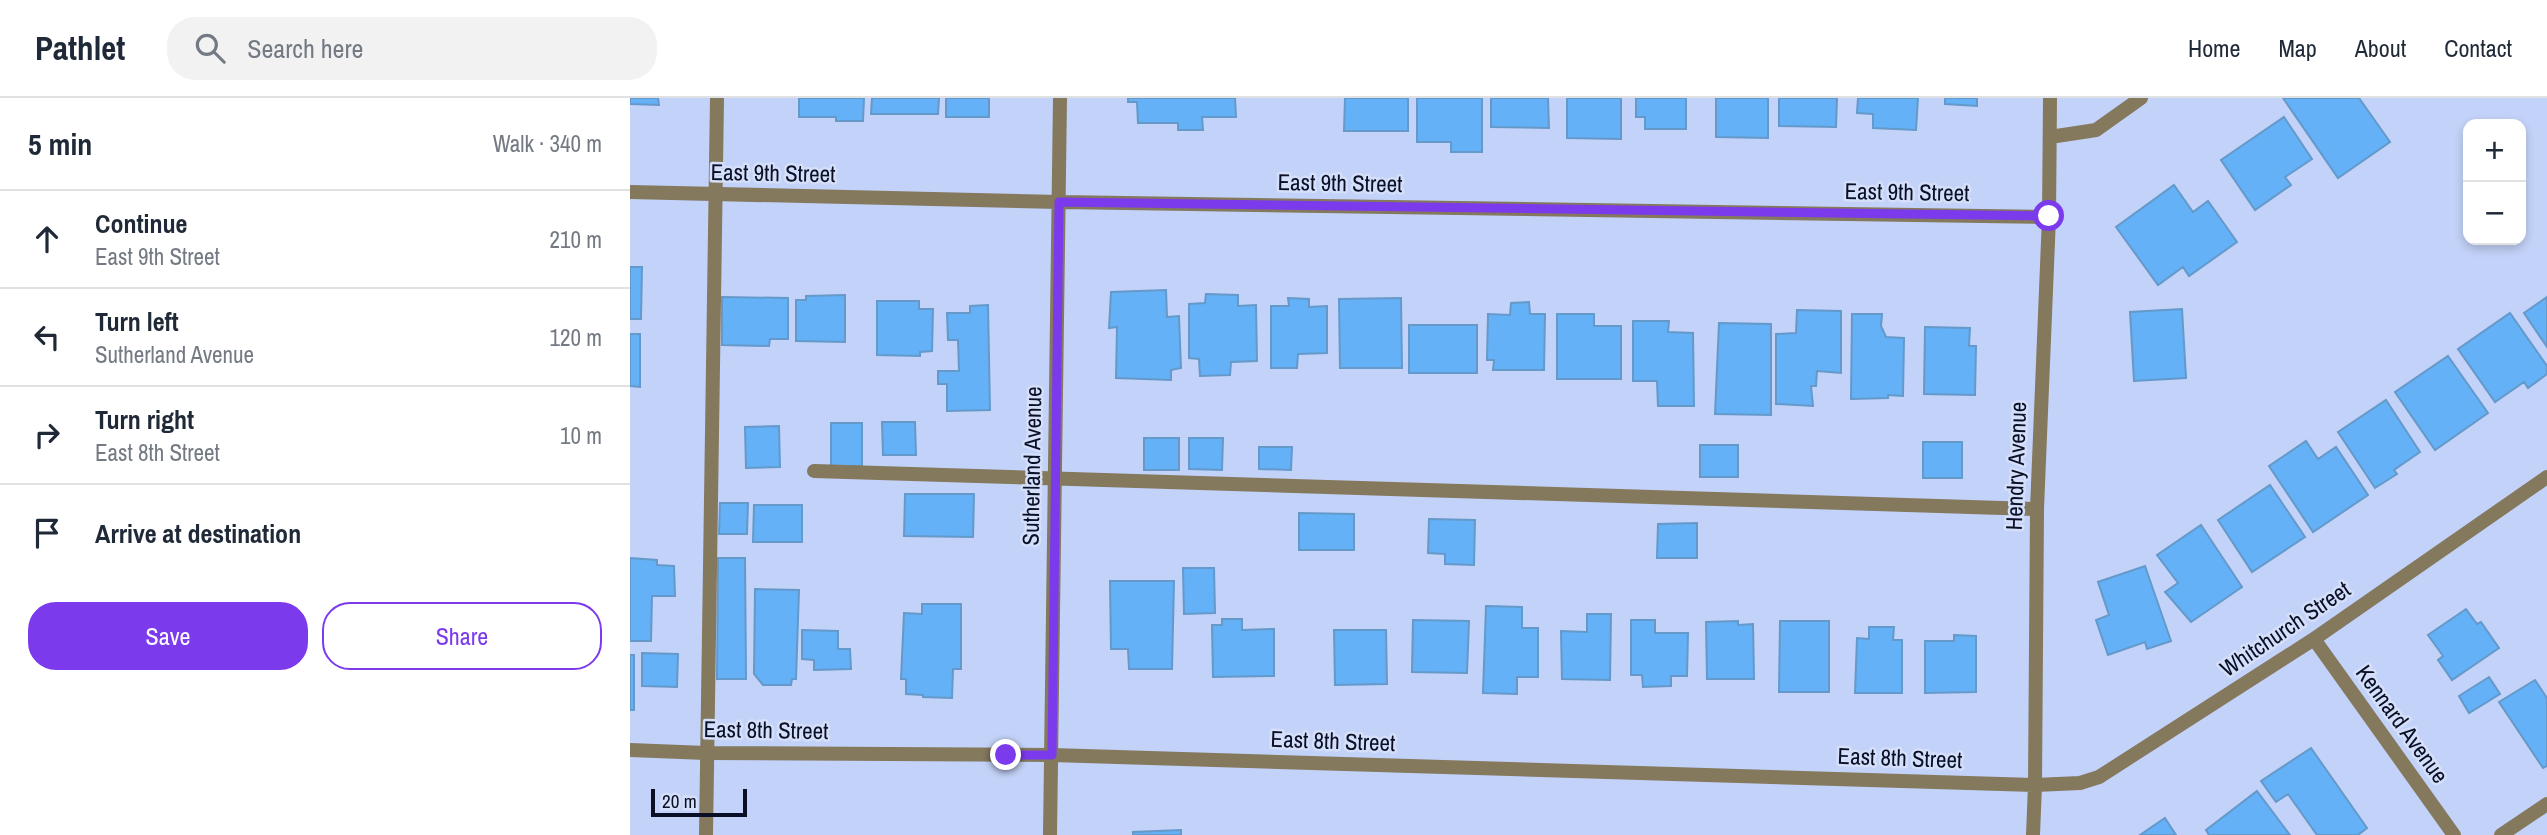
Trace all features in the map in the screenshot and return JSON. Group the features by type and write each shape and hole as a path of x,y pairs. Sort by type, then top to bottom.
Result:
{"street":[{"path":"706,835 717,98"},
{"name":"Sutherland Avenue","path":"1050,835 1060,98"},
{"name":"Hendry Avenue","path":"2033,835 2037,509 2049,216 2050,98"},
{"path":"2049,137 2096,130 2141,98"},
{"name":"East 9th Street","path":"630,192 1059,202 2049,216"},
{"path":"814,471 2037,509"},
{"name":"Whitchurch Street","path":"2035,785 2080,783 2099,777 2314,639 2547,477"},
{"name":"Kennard Avenue","path":"2314,639 2454,835"},
{"name":"East 8th Street","path":"630,750 1052,755 2035,785"},
{"path":"2501,835 2547,804"}],"building":[{"path":"630,98 658,98 659,105 630,104"},
{"path":"799,98 864,98 863,121 836,121 836,117 799,117"},
{"path":"872,98 939,98 938,114 871,114"},
{"path":"946,98 989,98 989,117 946,117"},
{"path":"1128,98 1235,98 1236,117 1202,117 1203,130 1178,130 1178,123 1138,123 1137,102 1128,102"},
{"path":"1345,98 1408,98 1408,131 1344,131"},
{"path":"1417,98 1482,98 1482,152 1451,152 1451,142 1417,142"},
{"path":"1491,98 1548,98 1549,128 1491,127"},
{"path":"1567,98 1621,98 1621,139 1567,138"},
{"path":"1636,98 1686,98 1686,129 1645,129 1645,117 1636,117"},
{"path":"1716,98 1768,98 1768,138 1716,137"},
{"path":"1779,98 1837,98 1836,127 1779,126"},
{"path":"1858,98 1918,98 1916,130 1873,128 1873,114 1857,113"},
{"path":"1945,98 1977,98 1977,106 1945,104"},
{"path":"2283,98 2359,98 2390,142 2338,178"},
{"path":"2284,117 2312,159 2285,177 2291,185 2255,210 2221,160"},
{"path":"2174,185 2193,212 2208,201 2237,242 2189,276 2183,267 2158,285 2116,227"},
{"path":"630,267 642,267 641,319 630,319"},
{"path":"1166,290 1167,317 1179,316 1181,368 1171,370 1171,380 1116,378 1117,327 1109,328 1111,292"},
{"path":"1206,294 1238,295 1238,306 1256,305 1257,361 1231,362 1230,375 1200,376 1199,359 1189,358 1189,304 1205,303"},
{"path":"845,295 845,342 796,341 796,300 806,300 806,296"},
{"path":"722,297 788,298 788,339 770,339 769,346 722,345"},
{"path":"2547,297 2547,347 2524,313"},
{"path":"1288,298 1309,299 1309,307 1327,306 1327,353 1298,354 1297,368 1271,368 1271,306 1289,306"},
{"path":"1401,298 1402,368 1340,368 1339,299"},
{"path":"877,301 919,301 919,309 933,309 932,351 920,352 920,356 877,355"},
{"path":"1529,302 1530,314 1545,314 1544,370 1493,370 1494,360 1487,360 1488,314 1510,315 1511,303"},
{"path":"988,305 990,410 947,411 947,384 938,384 938,371 959,371 958,340 948,340 947,313 970,313 970,306"},
{"path":"2182,309 2186,378 2134,381 2130,312"},
{"path":"1797,310 1841,311 1841,373 1817,371 1816,386 1811,386 1813,406 1776,404 1776,334 1796,333"},
{"path":"2510,313 2547,366 2547,374 2528,388 2524,382 2495,402 2458,349"},
{"path":"1557,314 1594,314 1594,326 1621,326 1621,379 1557,379"},
{"path":"1852,314 1882,314 1881,326 1886,337 1904,338 1903,396 1851,399"},
{"path":"1633,321 1669,321 1668,332 1693,333 1694,406 1658,406 1657,381 1633,381"},
{"path":"1719,323 1771,324 1771,415 1715,414"},
{"path":"1409,325 1477,325 1477,373 1409,373"},
{"path":"1925,327 1970,328 1969,346 1976,346 1975,395 1924,394"},
{"path":"630,334 640,334 640,387 630,386"},
{"path":"2448,356 2488,413 2435,450 2395,392"},
{"path":"2386,400 2420,452 2394,470 2397,474 2375,488 2338,432"},
{"path":"882,422 915,422 916,455 883,455"},
{"path":"831,423 862,423 862,466 831,466"},
{"path":"779,426 780,467 746,468 745,427"},
{"path":"1144,438 1179,438 1179,470 1144,470"},
{"path":"1189,438 1223,438 1222,470 1189,469"},
{"path":"2306,441 2318,459 2336,447 2368,495 2313,532 2269,466"},
{"path":"1923,442 1962,442 1962,478 1923,478"},
{"path":"1700,445 1738,445 1738,477 1700,477"},
{"path":"1259,447 1292,447 1291,470 1259,469"},
{"path":"2270,485 2305,537 2252,572 2218,520"},
{"path":"905,494 974,494 973,537 904,536"},
{"path":"720,503 748,503 747,534 719,534"},
{"path":"754,505 802,505 802,542 753,542"},
{"path":"1299,513 1354,514 1354,550 1299,550"},
{"path":"1429,519 1475,520 1474,565 1445,564 1445,554 1428,553"},
{"path":"1697,523 1697,558 1657,558 1658,524"},
{"path":"2201,525 2242,587 2191,622 2165,592 2178,583 2157,555"},
{"path":"630,558 657,560 657,565 674,566 675,596 652,596 651,641 630,641"},
{"path":"718,558 745,558 746,679 717,679"},
{"path":"2145,566 2171,641 2147,649 2145,642 2108,655 2096,620 2109,615 2098,582"},
{"path":"1183,568 1214,568 1215,613 1184,614"},
{"path":"1110,581 1174,581 1172,669 1129,669 1128,649 1111,649"},
{"path":"755,589 799,590 796,679 792,679 791,685 763,685 754,674"},
{"path":"922,604 961,604 961,669 953,669 952,698 906,694 906,679 901,679 904,613 922,614"},
{"path":"1486,606 1522,607 1522,628 1538,628 1538,677 1517,677 1517,694 1483,693"},
{"path":"2466,609 2477,624 2481,622 2499,648 2452,680 2438,660 2443,656 2428,635"},
{"path":"1587,614 1611,614 1610,680 1562,679 1561,631 1587,632"},
{"path":"1222,619 1242,619 1242,630 1274,629 1274,676 1213,677 1212,625 1222,625"},
{"path":"1413,620 1469,621 1467,673 1412,672"},
{"path":"1631,620 1655,620 1655,633 1688,633 1687,676 1671,676 1671,686 1643,687 1642,675 1631,675"},
{"path":"1738,621 1738,625 1753,624 1754,679 1707,679 1706,622"},
{"path":"1780,621 1829,621 1829,692 1779,692"},
{"path":"1869,627 1894,627 1893,640 1902,640 1902,693 1855,693 1857,638 1869,639"},
{"path":"802,630 838,631 838,649 850,649 851,669 814,670 814,660 802,659"},
{"path":"1334,630 1386,630 1387,684 1335,685"},
{"path":"1954,635 1976,636 1976,692 1925,693 1925,641 1954,641"},
{"path":"642,653 678,654 677,687 642,686"},
{"path":"630,655 634,655 634,710 630,710"},
{"path":"2489,677 2500,694 2469,713 2459,696"},
{"path":"2535,680 2547,698 2547,766 2543,768 2499,702"},
{"path":"2311,748 2367,828 2358,835 2317,835 2288,794 2276,802 2261,781"},
{"path":"2257,791 2290,835 2209,835 2206,830"},
{"path":"2165,818 2176,835 2140,835"},
{"path":"1181,830 1181,835 1133,835 1133,832"}],"route":[{"path":"1006,755 1052,755 1059,202 2049,216"}]}
